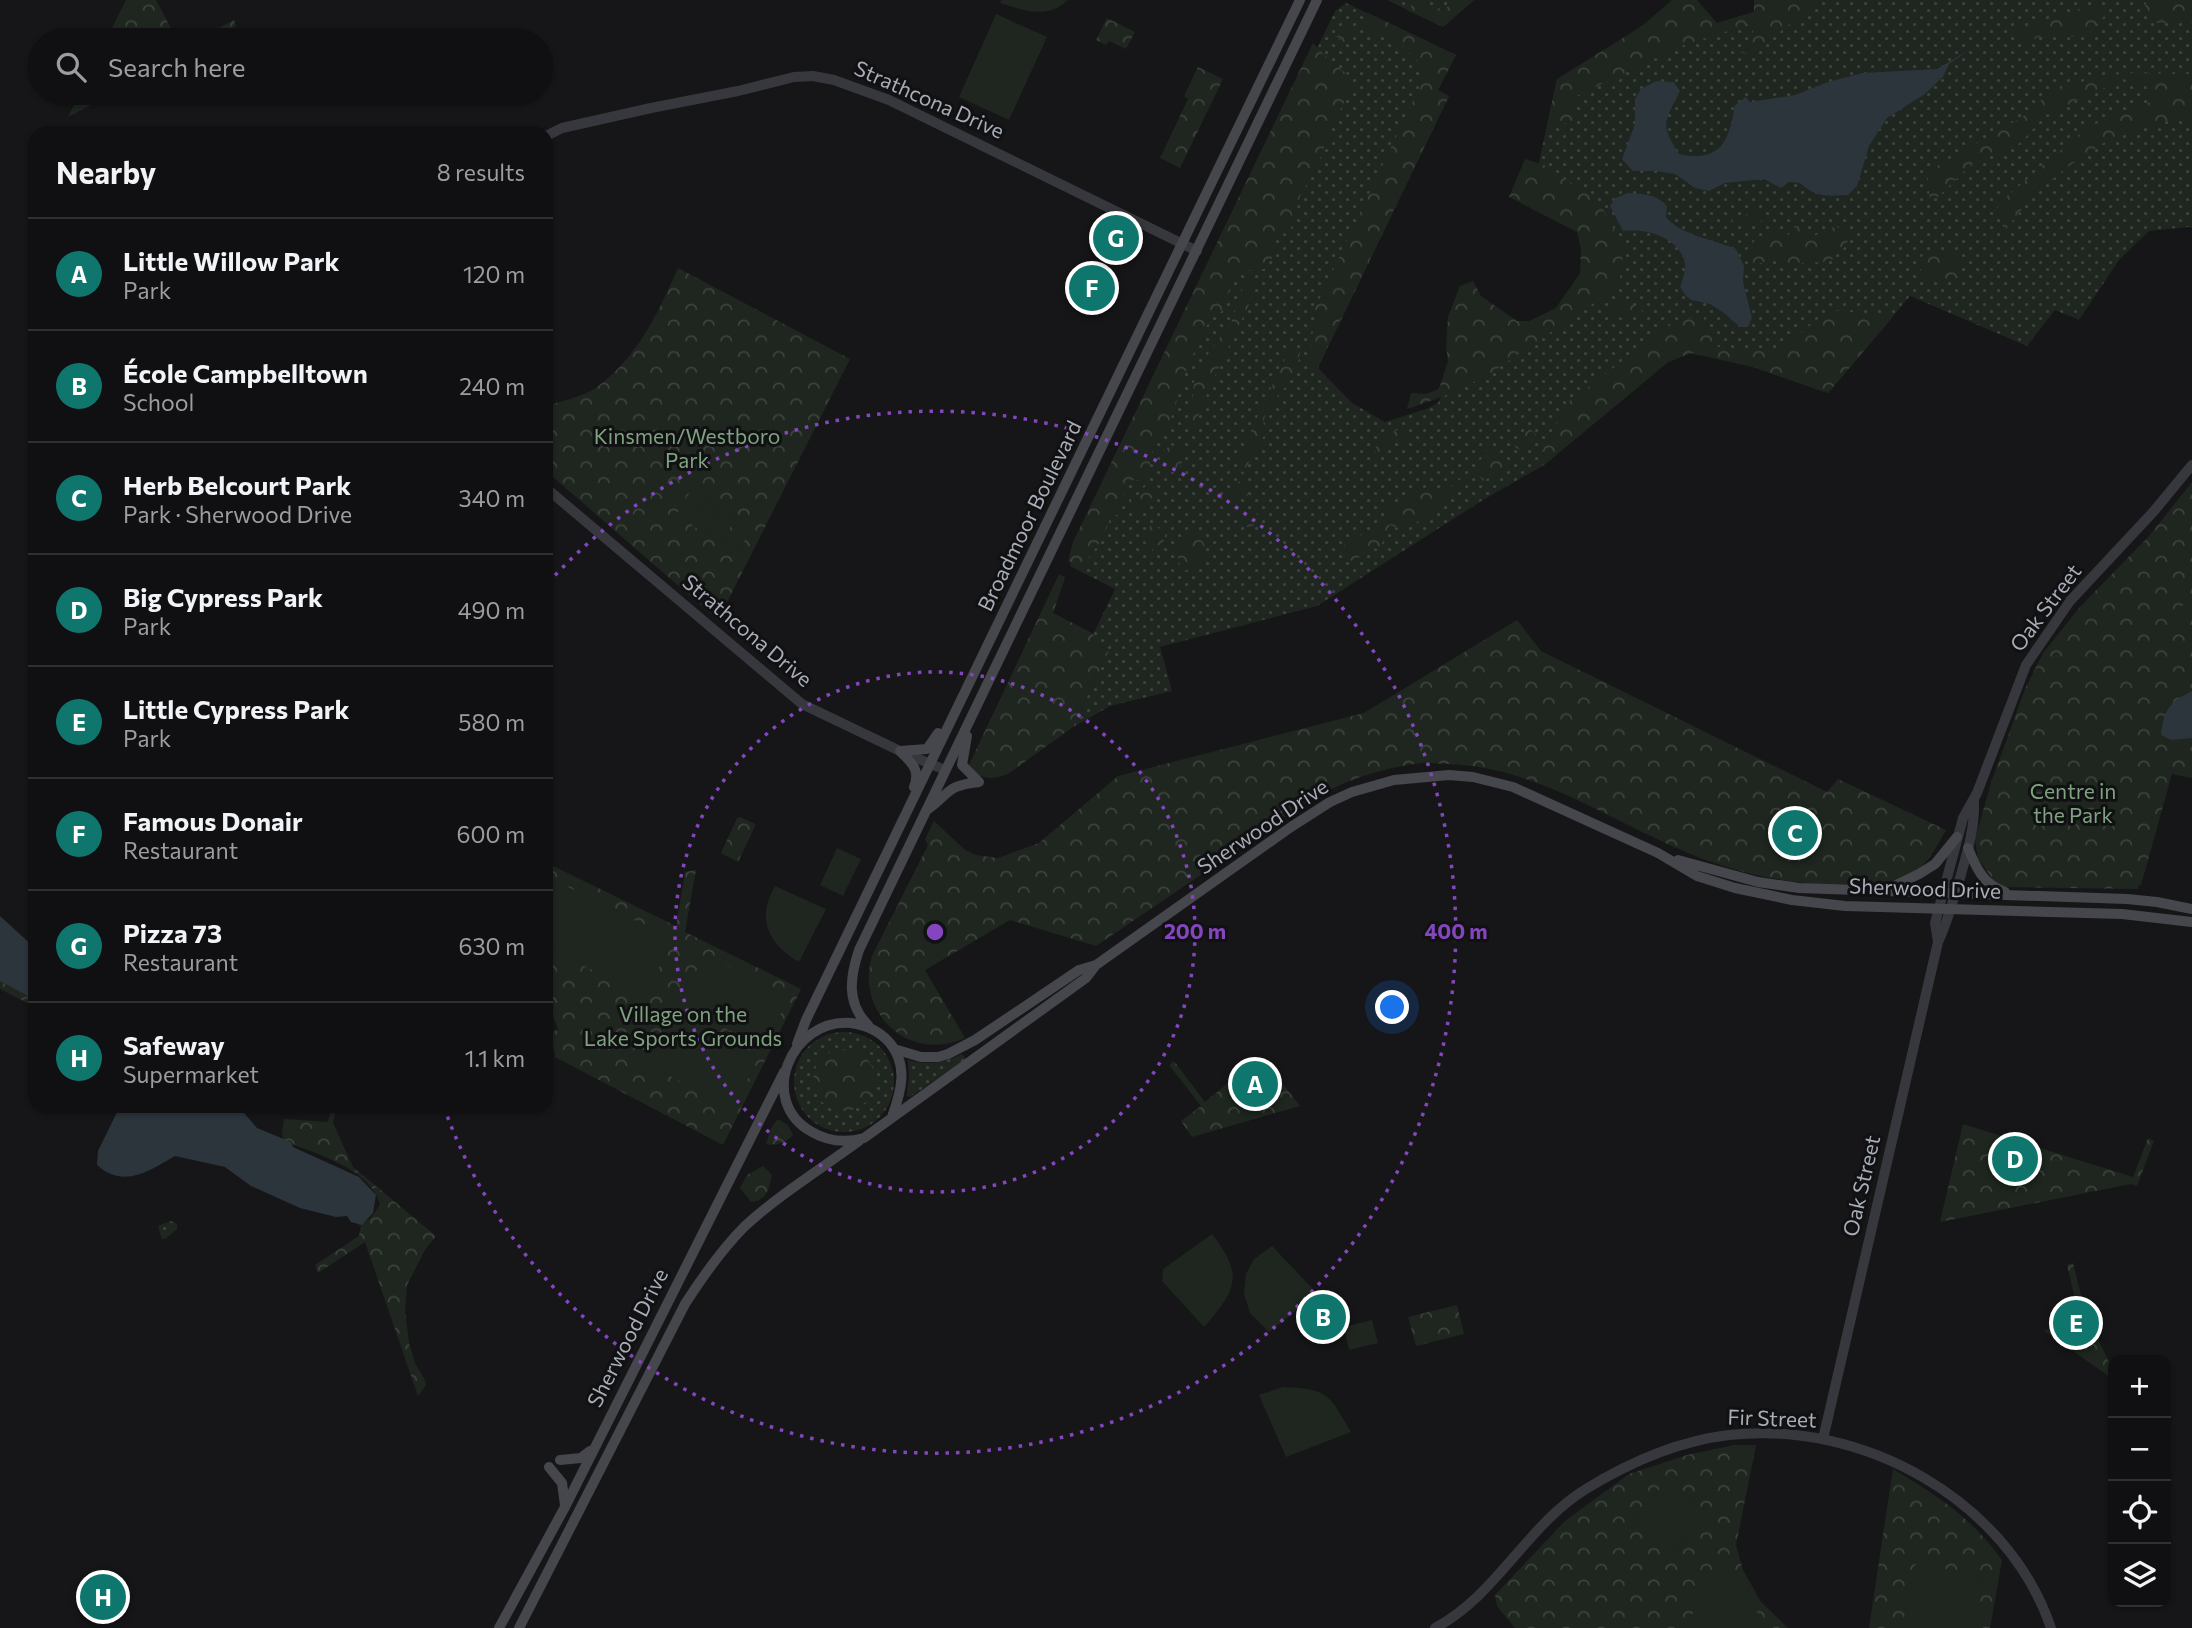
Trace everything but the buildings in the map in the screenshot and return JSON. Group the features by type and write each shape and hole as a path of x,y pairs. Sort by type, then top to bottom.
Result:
{"main road":[{"name":"Broadmoor Boulevard","path":"795,1048 806,1020 1300,0"},
{"name":"Broadmoor Boulevard","path":"869,1027 856,1009 852,990 851,974 859,950 1317,0"},
{"path":"900,751 927,749 933,743 956,698 973,677"},
{"path":"925,811 952,787 979,782 962,765 973,713"},
{"path":"900,751 914,767 917,775 907,801 905,817"},
{"name":"Sherwood Drive","path":"892,1117 1067,993 1086,978 1096,965 1291,827 1330,802 1352,792 1394,780 1449,775 1490,780 1549,802 1665,857 1698,876 1735,888 1792,900 1845,906 2122,914 2192,922"},
{"path":"1882,891 1899,885 1935,864 1957,837"},
{"path":"1968,848 1983,879 1991,886 2014,895"},
{"name":"Sherwood Drive","path":"1665,857 1758,881 1799,888 2127,899 2192,909"},
{"name":"Sherwood Drive","path":"894,1049 921,1057 948,1054 975,1040 1079,970 1096,965"},
{"path":"843,1023 869,1027 894,1049 900,1062 903,1078 892,1117 864,1138 846,1142 820,1136 800,1124 790,1110 785,1096 784,1086 795,1048 810,1034 830,1025 843,1023"},
{"name":"Sherwood Drive","path":"499,1628 565,1507 789,1064"},
{"name":"Sherwood Drive","path":"519,1628 685,1304 708,1269 734,1238 761,1213 864,1138"},
{"path":"560,1460 572,1461 581,1458 595,1447"},
{"path":"549,1467 562,1483 565,1507"}],"street":[{"name":"Strathcona Drive","path":"553,132 562,128 738,91 772,81 814,76 849,84 889,100 1197,251"},
{"name":"Oak Street","path":"1938,942 1935,923 1962,818 1974,801 2026,666 2070,601 2154,511 2192,465"},
{"name":"Strathcona Drive","path":"553,494 802,704 945,770"},
{"name":"Oak Street","path":"1823,1439 1938,942 1952,909 1968,848 1974,818 1974,801"},
{"name":"Fir Street","path":"1435,1628 1457,1615 1477,1597 1544,1523 1566,1503 1627,1465 1699,1440 1731,1435 1776,1434 1823,1439 1861,1450 1906,1467 1951,1495 1974,1513 2017,1562 2042,1604 2051,1628"}],"green space":[{"path":"126,0 156,0 171,28 112,28"},
{"path":"1001,0 1068,0 1052,10 1035,12 1000,3"},
{"path":"1387,0 1474,0 1443,27"},
{"path":"1414,0 1444,10 1455,0 1474,0 1443,27 1409,11"},
{"path":"1672,0 1697,0 1717,23 1754,12 1754,0 1820,0 1751,55 1740,52 1751,37 1756,22 1681,46 1577,96 1573,123 1547,125 1557,79 1642,26"},
{"path":"1754,0 2192,0 2192,228 2149,231 2119,260 2079,320 2055,310 2027,346 1910,296 1828,393 1753,367 1691,353 1668,362 1544,465 1483,500 1317,606 1160,647 1172,691 1110,706 1073,727 1109,650 1090,641 1115,589 1070,566 1335,11 1346,3 1456,55 1438,90 1449,96 1318,368 1352,403 1385,422 1438,403 1480,319 1532,342 1594,274 1582,230 1530,204 1557,79 1656,42 1754,12"},
{"path":"2146,0 2192,0 2192,23 2149,23 2145,13"},
{"path":"2092,5 2105,15 2090,33 2061,39 2053,32 2028,41 2018,39 2018,28"},
{"path":"1368,13 1456,55 1438,90 1449,96 1317,368 1310,361 1315,308 1420,86 1422,65 1397,41 1363,28"},
{"path":"996,14 1047,37 1009,120 959,97"},
{"path":"1107,18 1135,32 1126,49 1109,41 1106,45 1096,40"},
{"path":"234,20 236,26 233,28 218,28"},
{"path":"1349,26 1353,28 1353,40 1346,44 1336,34"},
{"path":"1313,43 1348,75 1351,81 1316,169 1300,196 1294,222 1288,234 1280,233 1275,254 1264,269 1245,271 1234,278 1222,311 1211,317 1184,375 1174,411 1162,438 1153,449 1148,474 1142,481 1132,480 1125,492 1121,515 1111,515 1098,544 1079,569 1068,561 1073,542"},
{"path":"1198,67 1223,79 1180,168 1160,158 1188,99 1184,96"},
{"path":"2124,73 2192,74 2192,116 2157,123 2108,140 2066,168 2033,196 2004,231 1997,205 2084,130 2109,117 2150,102 2146,85 2124,79 2046,115 2020,143 1972,164 1939,196 1930,201 1928,178 1916,178 2022,117 2056,87"},
{"path":"74,105 91,105 68,117"},
{"path":"1525,159 1547,166 1599,202 1624,248 1619,286 1491,373 1453,393 1407,409 1411,393 1426,394 1439,389 1448,361 1448,317 1460,286 1473,281 1481,296 1517,321 1529,321 1556,308 1580,273 1581,249 1577,232 1509,197"},
{"path":"1762,209 1763,220 1757,224 1732,221 1733,217 1744,217"},
{"path":"1794,226 1804,226 1812,237 1836,226 1851,235 1844,248 1830,261 1785,265 1777,257 1756,265 1746,261 1746,251 1756,239 1761,242 1775,230 1778,237 1790,234"},
{"path":"1940,249 1961,257 1961,272 1954,282 1925,282 1918,262 1925,252"},
{"name":"Kinsmen/Westboro Park","path":"678,268 850,359 718,620 553,477 553,404 597,387 624,362 654,318"},
{"path":"1258,280 1195,424 1190,429 1195,371 1231,323 1245,281"},
{"path":"1618,303 1634,306 1646,316 1631,314 1623,319 1608,310"},
{"path":"1829,310 1888,315 1892,318 1828,393 1753,367 1691,353 1668,362 1544,465 1538,460 1567,403 1673,323 1702,314 1718,347 1777,352"},
{"path":"1290,348 1300,351 1296,371 1268,409 1265,434 1243,473 1236,462"},
{"path":"1409,428 1408,439 1398,439 1383,454 1373,452 1388,435"},
{"path":"1530,429 1538,440 1532,447 1522,451 1515,447 1519,437"},
{"path":"1170,445 1181,448 1182,464 1175,473 1161,468 1164,451"},
{"path":"1488,449 1504,454 1509,468 1483,481 1474,469"},
{"path":"1462,478 1467,478 1465,488 1442,499 1432,509 1430,518 1398,528 1390,525 1377,549 1369,546 1365,548 1365,554 1352,561 1346,557 1343,551 1346,538 1355,539 1384,520 1387,507 1431,485 1443,493"},
{"path":"1242,479 1248,495 1239,498 1235,507 1225,511 1218,498"},
{"path":"1152,482 1158,488 1141,515 1133,508 1131,498 1142,494 1145,486"},
{"name":"Centre in the Park","path":"2192,482 2192,778 2172,774 2141,885 2138,889 2006,887 1995,882 1978,859 1975,839 1992,780 2025,689 2043,653 2080,607 2149,536"},
{"path":"691,490 703,497 688,524 675,517"},
{"path":"707,499 720,506 705,533 692,526"},
{"path":"724,509 737,516 721,543 709,536"},
{"path":"1249,509 1255,512 1258,518 1255,524 1249,527 1243,524 1240,518 1243,512"},
{"path":"740,518 753,525 738,552 725,545"},
{"path":"1151,524 1166,532 1163,544 1150,552 1144,539"},
{"path":"1198,533 1205,546 1201,565 1181,572 1176,548 1185,534"},
{"path":"1059,574 1065,578 1053,613 1094,634 1091,641 1109,650 1073,727 1008,774 989,778 980,776 968,767"},
{"path":"2187,601 2192,606 2192,620 2188,624 2176,612"},
{"path":"1517,620 1541,651 1827,792 1838,779 1946,830 1919,869 1893,881 1843,885 1780,880 1698,857 1576,799 1513,775 1481,767 1427,763 1409,765 1365,775 1320,795 1096,946 1010,920 925,970 965,1038 945,1044 925,1044 907,1038 892,1028 879,1014 872,997 869,977 872,956 928,845 925,839 934,821 965,850 976,855 998,858 1039,843 1118,776 1364,713"},
{"path":"740,817 755,826 738,862 721,853 737,818"},
{"path":"837,848 861,859 843,896 820,885"},
{"name":"Village on the Lake Sports Grounds","path":"553,866 676,926 685,872 696,870 685,932 801,989 723,1145 555,1057 553,1032 558,1029 553,1016"},
{"path":"556,881 673,939 645,996 553,950 553,887"},
{"path":"775,886 826,909 799,962 779,947 768,929 766,909"},
{"path":"705,954 789,997 764,1048 679,1005"},
{"path":"0,981 28,996 28,1003 0,989"},
{"path":"674,1015 759,1057 733,1108 648,1065"},
{"path":"844,1032 863,1035 880,1046 891,1063 894,1082 891,1101 880,1118 863,1129 844,1132 825,1129 808,1118 797,1101 794,1082 797,1063 808,1046 825,1035"},
{"path":"838,1049 850,1049 866,1058 873,1068 873,1092 866,1102 850,1111 838,1111 827,1106 818,1097 813,1086 813,1074 818,1063 827,1054"},
{"path":"962,1054 966,1059 910,1097 907,1096 908,1060 936,1062"},
{"path":"1261,1056 1300,1106 1192,1137 1181,1121 1201,1106 1169,1065 1174,1061 1205,1102"},
{"path":"330,1113 335,1113 333,1123 353,1167 436,1236 425,1250 407,1285 405,1311 409,1343 426,1385 418,1396 365,1242 318,1273 315,1265 359,1236 361,1225 357,1224 368,1220 380,1204 374,1191 354,1172 326,1157 284,1141 284,1119 328,1122"},
{"path":"778,1119 788,1125 793,1135 781,1143 766,1144 771,1128"},
{"path":"1963,1124 2133,1177 2148,1138 2154,1141 2137,1186 2131,1184 1940,1222"},
{"path":"763,1166 772,1175 768,1189 764,1197 751,1202 740,1188 747,1175"},
{"path":"171,1221 177,1224 177,1229 162,1239 158,1226"},
{"path":"1212,1234 1229,1261 1232,1282 1224,1303 1204,1327 1162,1281 1163,1269"},
{"path":"1272,1246 1312,1288 1309,1300 1269,1332 1250,1313 1244,1294 1246,1274 1254,1259"},
{"path":"2073,1263 2086,1315 2108,1360 2108,1376 2044,1331 2079,1316 2067,1265"},
{"path":"1457,1305 1464,1334 1416,1346 1408,1317"},
{"path":"1372,1320 1378,1343 1349,1350 1344,1327"},
{"path":"1283,1387 1310,1390 1326,1396 1338,1409 1351,1432 1286,1457 1259,1395"},
{"path":"1734,1445 1756,1445 1736,1545 1743,1570 1761,1602 1788,1628 1515,1628 1497,1606 1495,1595 1565,1521 1629,1474 1687,1455"},
{"path":"1893,1469 1953,1508 1978,1531 2002,1560 1990,1628 1869,1628"},
{"path":"1668,1479 1707,1512 1670,1555 1632,1521"},
{"path":"1916,1563 1984,1577 1973,1628 1902,1628"},
{"path":"1712,1572 1745,1593 1755,1607 1761,1628 1686,1628"}],"shaded area":[{"path":"1972,48 1949,64 1943,77 1925,94 1887,118 1869,146 1857,186 1848,195 1817,194 1800,183 1789,182 1781,188 1764,179 1725,183 1709,191 1695,188 1675,174 1633,171 1622,159 1635,124 1635,99 1641,89 1656,81 1674,82 1680,91 1666,122 1669,135 1679,154 1705,155 1714,152 1726,139 1735,105 1746,97 1750,102 1795,95 1862,73 1937,69"},
{"path":"1628,193 1645,194 1659,199 1667,206 1666,217 1680,229 1736,249 1744,266 1743,282 1752,318 1748,327 1740,327 1710,304 1691,300 1686,296 1680,287 1685,263 1680,252 1667,239 1640,231 1623,231 1610,206 1615,198"},
{"path":"2192,691 2192,738 2171,740 2161,735 2169,708"},
{"path":"0,916 28,942 28,996 0,981"},
{"path":"117,1113 244,1113 257,1128 291,1142 293,1147 359,1177 376,1195 373,1213 362,1225 351,1222 347,1216 336,1217 300,1208 251,1186 225,1167 175,1156 146,1172 127,1177 117,1176 97,1165 98,1151"}],"place":[{"name":"Pizza 73","path":"1116,238"},
{"name":"Famous Donair","path":"1092,288"},
{"name":"Herb Belcourt Park","path":"1795,833"},
{"name":"Little Willow Park","path":"1255,1084"},
{"name":"Big Cypress Park","path":"2015,1159"},
{"name":"École Campbelltown","path":"1323,1317"},
{"name":"Little Cypress Park","path":"2076,1323"},
{"name":"Safeway","path":"103,1597"}]}
